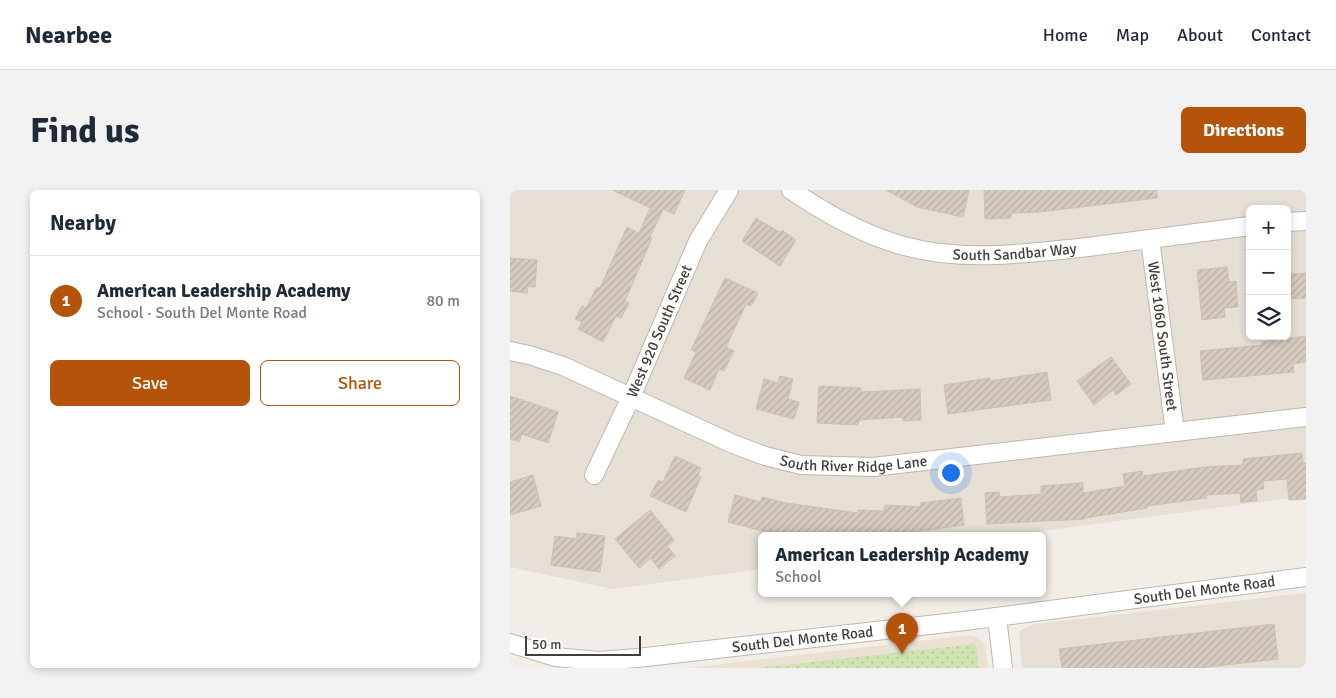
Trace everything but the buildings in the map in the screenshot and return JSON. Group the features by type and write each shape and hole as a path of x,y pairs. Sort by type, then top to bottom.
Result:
{"street":[{"name":"West 920 South Street","path":"594,475 632,397 698,241 729,190"},
{"name":"South Sandbar Way","path":"791,190 824,213 890,242 927,251 972,256 1024,254 1246,227"},
{"path":"1291,222 1306,221"},
{"name":"West 1060 South Street","path":"1150,239 1174,432"},
{"name":"South River Ridge Lane","path":"510,350 529,354 563,366 733,444 765,456 801,465 873,468 1306,417"},
{"name":"South Del Monte Road","path":"510,643 555,657 599,661 997,617 1306,577"},
{"path":"997,617 1003,668"}],"shaded area":[{"path":"510,190 1306,190 1306,496 1036,532 758,532 758,570 613,589 510,567"},
{"path":"1306,593 1306,668 1022,668 1019,631 1035,624"},
{"path":"970,635 977,637 983,642 988,668 687,668"}],"green space":[{"path":"974,644 976,646 979,668 758,668"}],"place":[{"name":"American Leadership Academy","path":"902,654"}]}
